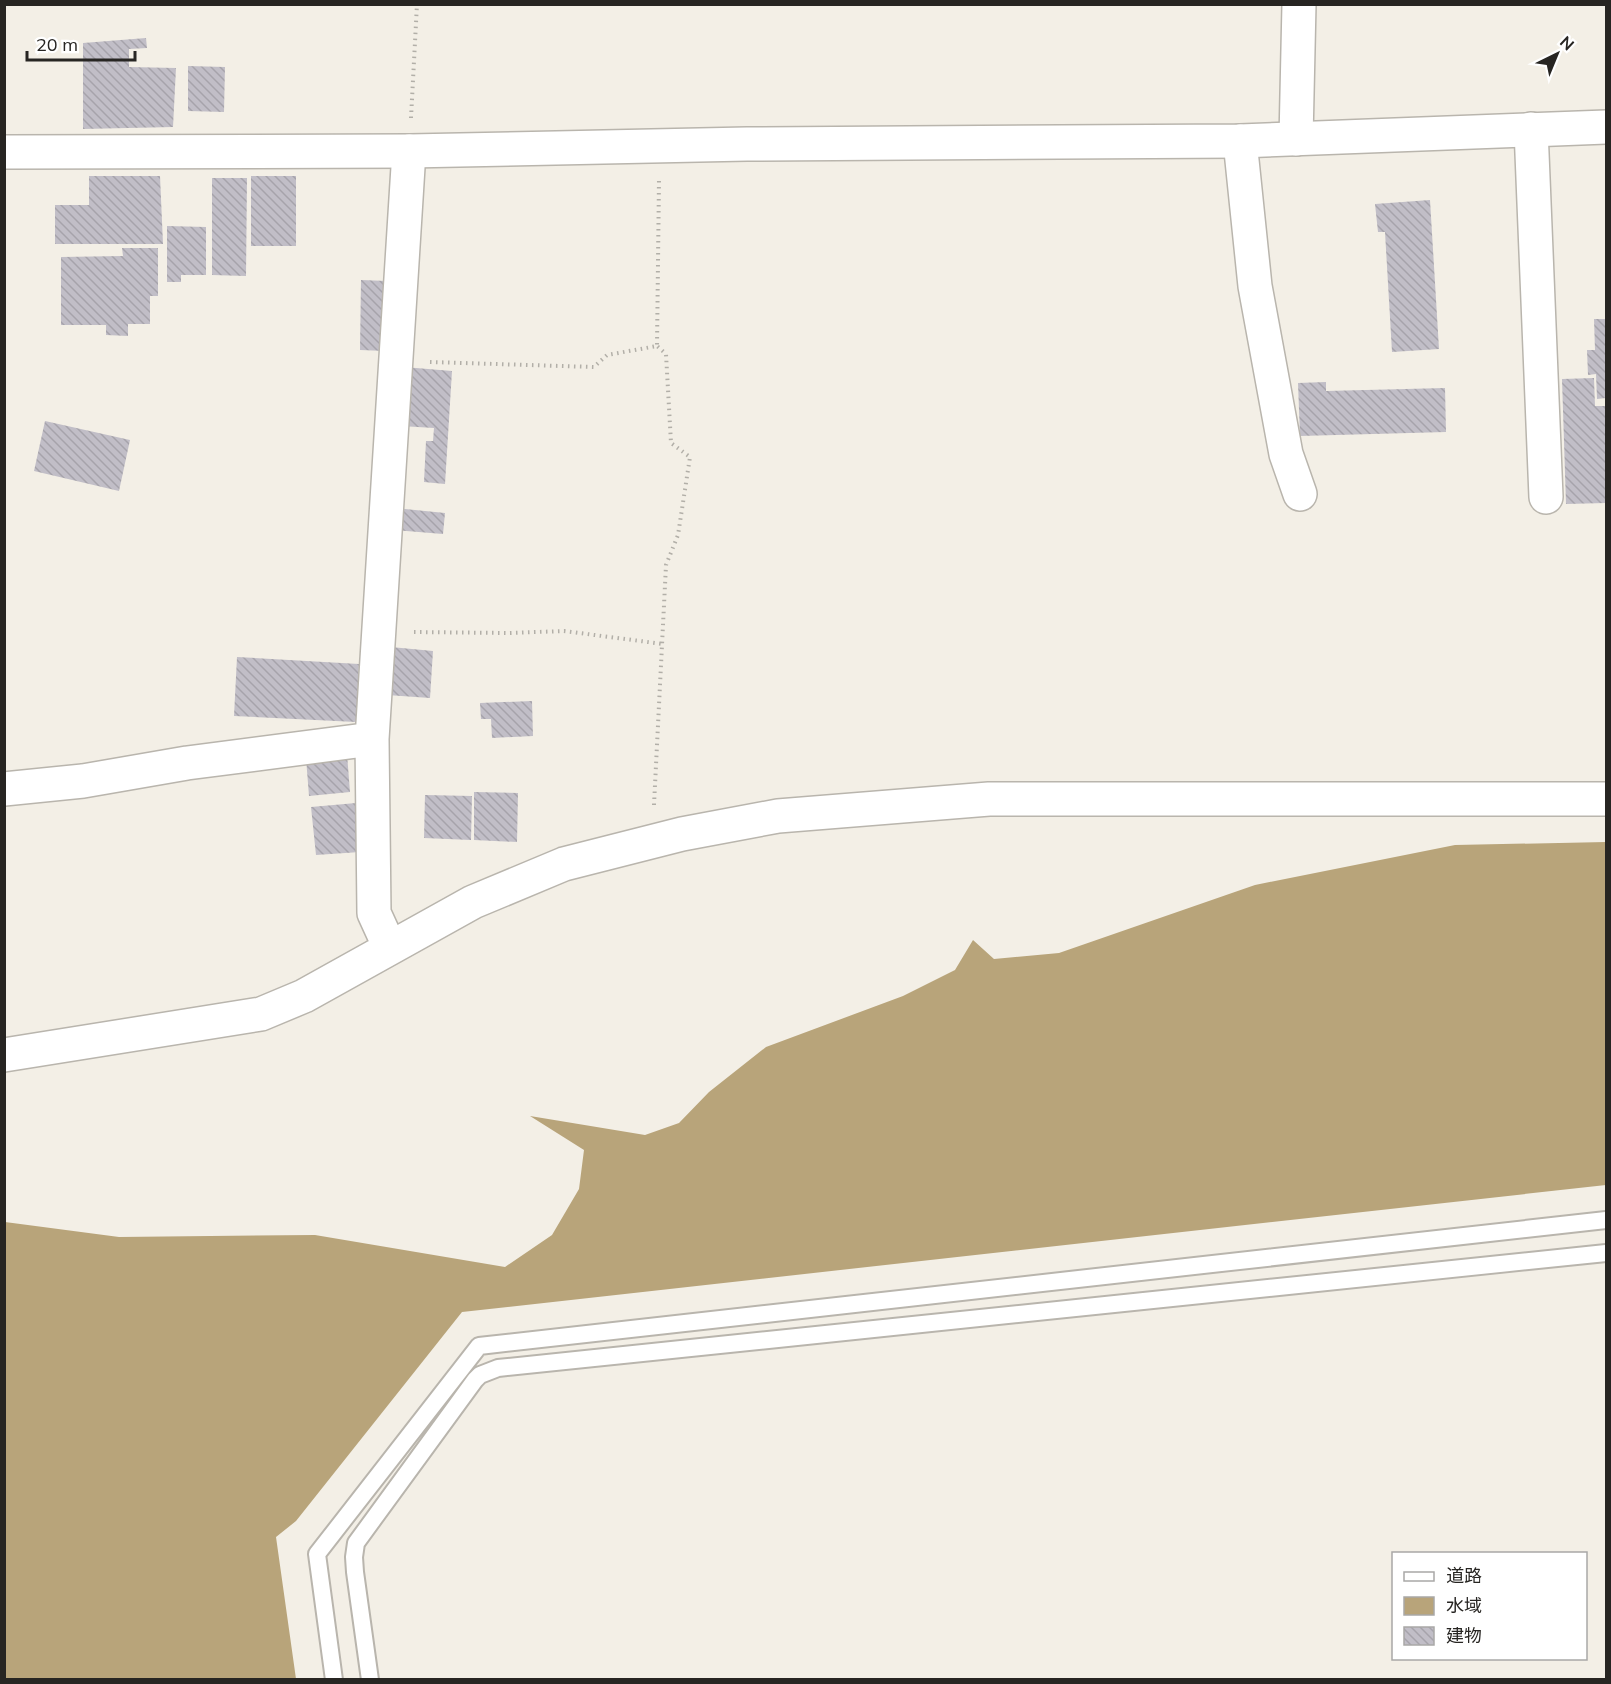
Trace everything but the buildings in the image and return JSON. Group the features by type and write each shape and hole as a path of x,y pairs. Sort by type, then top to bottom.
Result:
{"street":[{"path":"1296,139 1299,4"},
{"path":"4,152 409,151 660,145 1239,141 1606,127"},
{"path":"1531,129 1546,497"},
{"path":"1239,141 1255,286 1286,454 1300,494"},
{"path":"390,948 374,913 372,739 409,151"},
{"path":"4,789 82,781 187,763 372,739"},
{"path":"4,1055 261,1014 304,996 473,902 564,864 682,834 778,816 989,799 1606,799"}],"lane":[{"path":"334,1680 317,1554 479,1346 1606,1220"},
{"path":"370,1680 355,1572 356,1543 475,1380 498,1368 1606,1253"}],"path":[{"path":"409,151 417,4"},
{"path":"652,842 666,564 678,535 690,457 671,443 666,354 657,346 660,145"},
{"path":"395,361 594,368 607,355 657,346"},
{"path":"378,631 509,633 564,631 663,644"}],"water":[{"path":"1606,842 1606,1185 462,1312 296,1521 276,1537 296,1679 5,1679 5,1222 119,1237 315,1235 505,1267 552,1235 579,1189 584,1150 530,1116 645,1135 679,1123 709,1092 766,1047 903,996 955,970 973,940 994,959 1059,953 1255,885 1455,845"}]}
